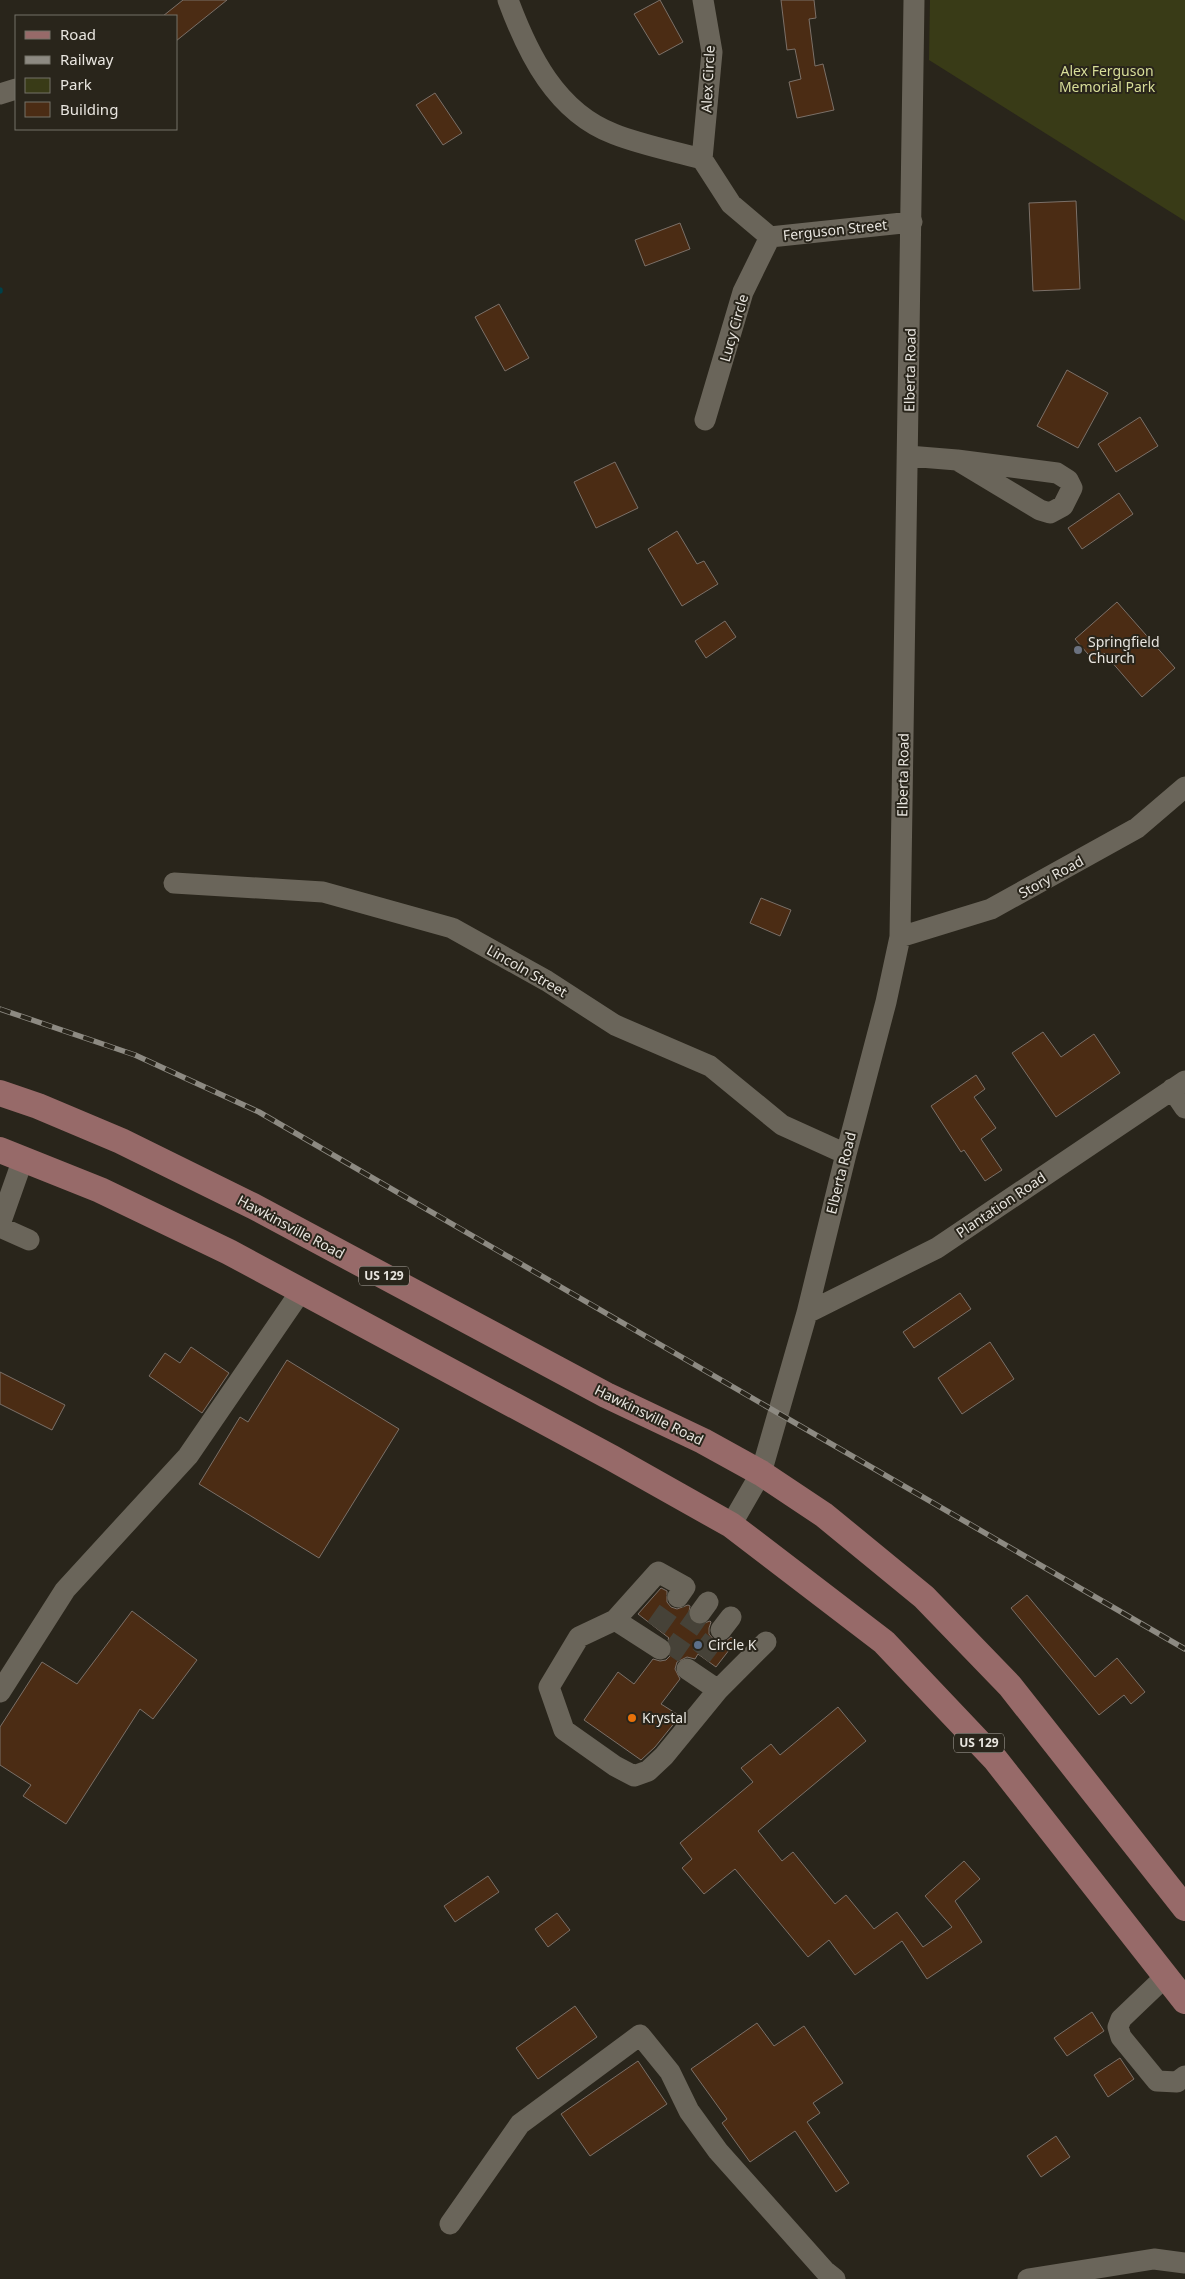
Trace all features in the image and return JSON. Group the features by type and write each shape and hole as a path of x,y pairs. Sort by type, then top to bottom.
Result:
{"main road":[{"name":"Hawkinsville Road","path":"0,1093 38,1106 122,1141 218,1189 606,1395 703,1441 760,1473"},
{"name":"US 129","path":"11,1155 100,1190 229,1252 612,1458 732,1525 884,1642 995,1759 1185,2001"},
{"name":"US 129","path":"760,1473 824,1515 880,1559 931,1604 1010,1686 1185,1908"}],"street":[{"path":"508,0 533,57 556,94 586,119 613,134 702,159"},
{"name":"Alex Circle","path":"702,159 712,52 703,0"},
{"name":"Elberta Road","path":"732,1525 760,1473 807,1313 886,1002 900,937 914,0"},
{"path":"0,94 15,89"},
{"name":"Ferguson Street","path":"702,159 731,204 770,237 912,222"},
{"name":"Lucy Circle","path":"705,420 743,292 770,237"},
{"path":"908,456 957,460"},
{"name":"Story Road","path":"900,937 991,910 1138,828 1185,787"},
{"name":"Lincoln Street","path":"174,883 323,892 452,928 547,981 615,1025 710,1066 782,1125 846,1154"},
{"path":"1178,1085 1185,1108"},
{"name":"Plantation Road","path":"807,1313 938,1248 1178,1085"},
{"path":"11,1155 0,1226 29,1240"},
{"path":"0,1692 65,1590 188,1456 301,1291"},
{"path":"678,1597 685,1587 658,1572 615,1620 579,1638 548,1687 564,1730 615,1766 634,1776 648,1772 664,1756 718,1690 766,1642"},
{"path":"615,1620 654,1639"},
{"path":"693,1665 718,1690"},
{"path":"1166,1976 1121,2019 1118,2027 1121,2036 1157,2081 1177,2082 1185,2076"},
{"path":"450,2224 520,2124 640,2035 670,2072 689,2111 718,2151 825,2271 835,2279"},
{"path":"1028,2279 1154,2259 1185,2263"}],"green space":[{"name":"Alex Ferguson Memorial Park","path":"930,0 1185,0 1185,221 929,60"}],"building":[{"path":"183,0 227,0 178,39 178,15 164,15"},
{"path":"660,0 683,42 659,55 634,14"},
{"path":"781,0 814,0 816,18 809,19 815,66 823,64 834,110 797,118 789,82 801,79 795,49 787,50"},
{"path":"435,93 462,133 443,145 416,105"},
{"path":"1076,201 1080,289 1033,291 1029,203"},
{"path":"680,223 690,249 645,266 635,240"},
{"path":"499,304 529,358 505,371 475,317"},
{"path":"1067,370 1108,393 1078,448 1037,426"},
{"path":"1140,417 1158,446 1116,472 1098,444"},
{"path":"615,462 638,508 596,528 574,482"},
{"path":"1119,493 1133,514 1082,549 1068,528"},
{"path":"677,531 697,564 704,561 718,584 682,606 648,549"},
{"path":"1117,602 1175,668 1142,697 1104,653 1094,661 1075,639"},
{"path":"725,621 736,637 706,658 695,641"},
{"path":"761,898 791,910 780,936 750,923"},
{"path":"1043,1032 1061,1057 1094,1034 1120,1073 1056,1117 1012,1053"},
{"path":"976,1075 985,1089 974,1097 996,1128 981,1139 1002,1170 985,1181 964,1150 961,1152 931,1106"},
{"path":"960,1293 971,1309 914,1348 903,1332"},
{"path":"990,1342 1014,1379 962,1414 938,1378"},
{"path":"191,1347 229,1373 202,1413 149,1376 165,1353 180,1363"},
{"path":"287,1360 399,1429 319,1558 199,1484 240,1417 248,1422"},
{"path":"0,1372 65,1405 52,1430 0,1404"},
{"path":"661,1588 667,1591 667,1602 671,1607 677,1609 690,1606 688,1618 693,1623 699,1625 710,1621 709,1634 714,1640 725,1642 731,1637 736,1641 716,1667 698,1654 695,1659 687,1657 677,1662 675,1669 680,1679 661,1704 680,1716 655,1747 641,1760 584,1720 618,1672 634,1684 653,1659 666,1660 671,1655 672,1649 669,1638 638,1614"},
{"path":"1027,1595 1095,1677 1117,1658 1145,1692 1131,1704 1124,1695 1099,1715 1011,1608"},
{"path":"132,1611 197,1660 153,1719 140,1709 66,1824 23,1796 31,1785 0,1765 0,1727 42,1662 77,1684"},
{"path":"838,1707 866,1741 758,1831 782,1861 793,1852 835,1904 846,1895 874,1929 897,1912 923,1947 952,1927 925,1896 964,1861 980,1879 955,1901 982,1942 927,1979 902,1941 855,1975 829,1940 808,1957 735,1869 704,1894 682,1868 692,1859 680,1843 753,1782 741,1768 771,1744 780,1755"},
{"path":"488,1876 499,1892 455,1922 444,1906"},
{"path":"557,1913 570,1930 548,1947 535,1929"},
{"path":"575,2006 597,2037 538,2079 516,2048"},
{"path":"1092,2012 1104,2031 1067,2056 1054,2038"},
{"path":"757,2023 774,2046 804,2026 843,2083 813,2103 820,2113 807,2122 849,2183 836,2192 795,2131 750,2162 722,2123 727,2119 691,2069"},
{"path":"1120,2058 1134,2079 1108,2097 1094,2075"},
{"path":"638,2061 667,2104 590,2156 561,2114"},
{"path":"1056,2136 1070,2157 1041,2177 1027,2156"}],"tunnel":[{"path":"656,1628 678,1597"},
{"path":"670,1656 700,1613"},
{"path":"701,1656 721,1630"}],"railway":[{"path":"0,1009 135,1055 259,1112 1185,1649"}],"place":[{"name":"Springfield Church","path":"1078,650"},
{"name":"Circle K","path":"698,1645"},
{"name":"Krystal","path":"632,1718"}]}
